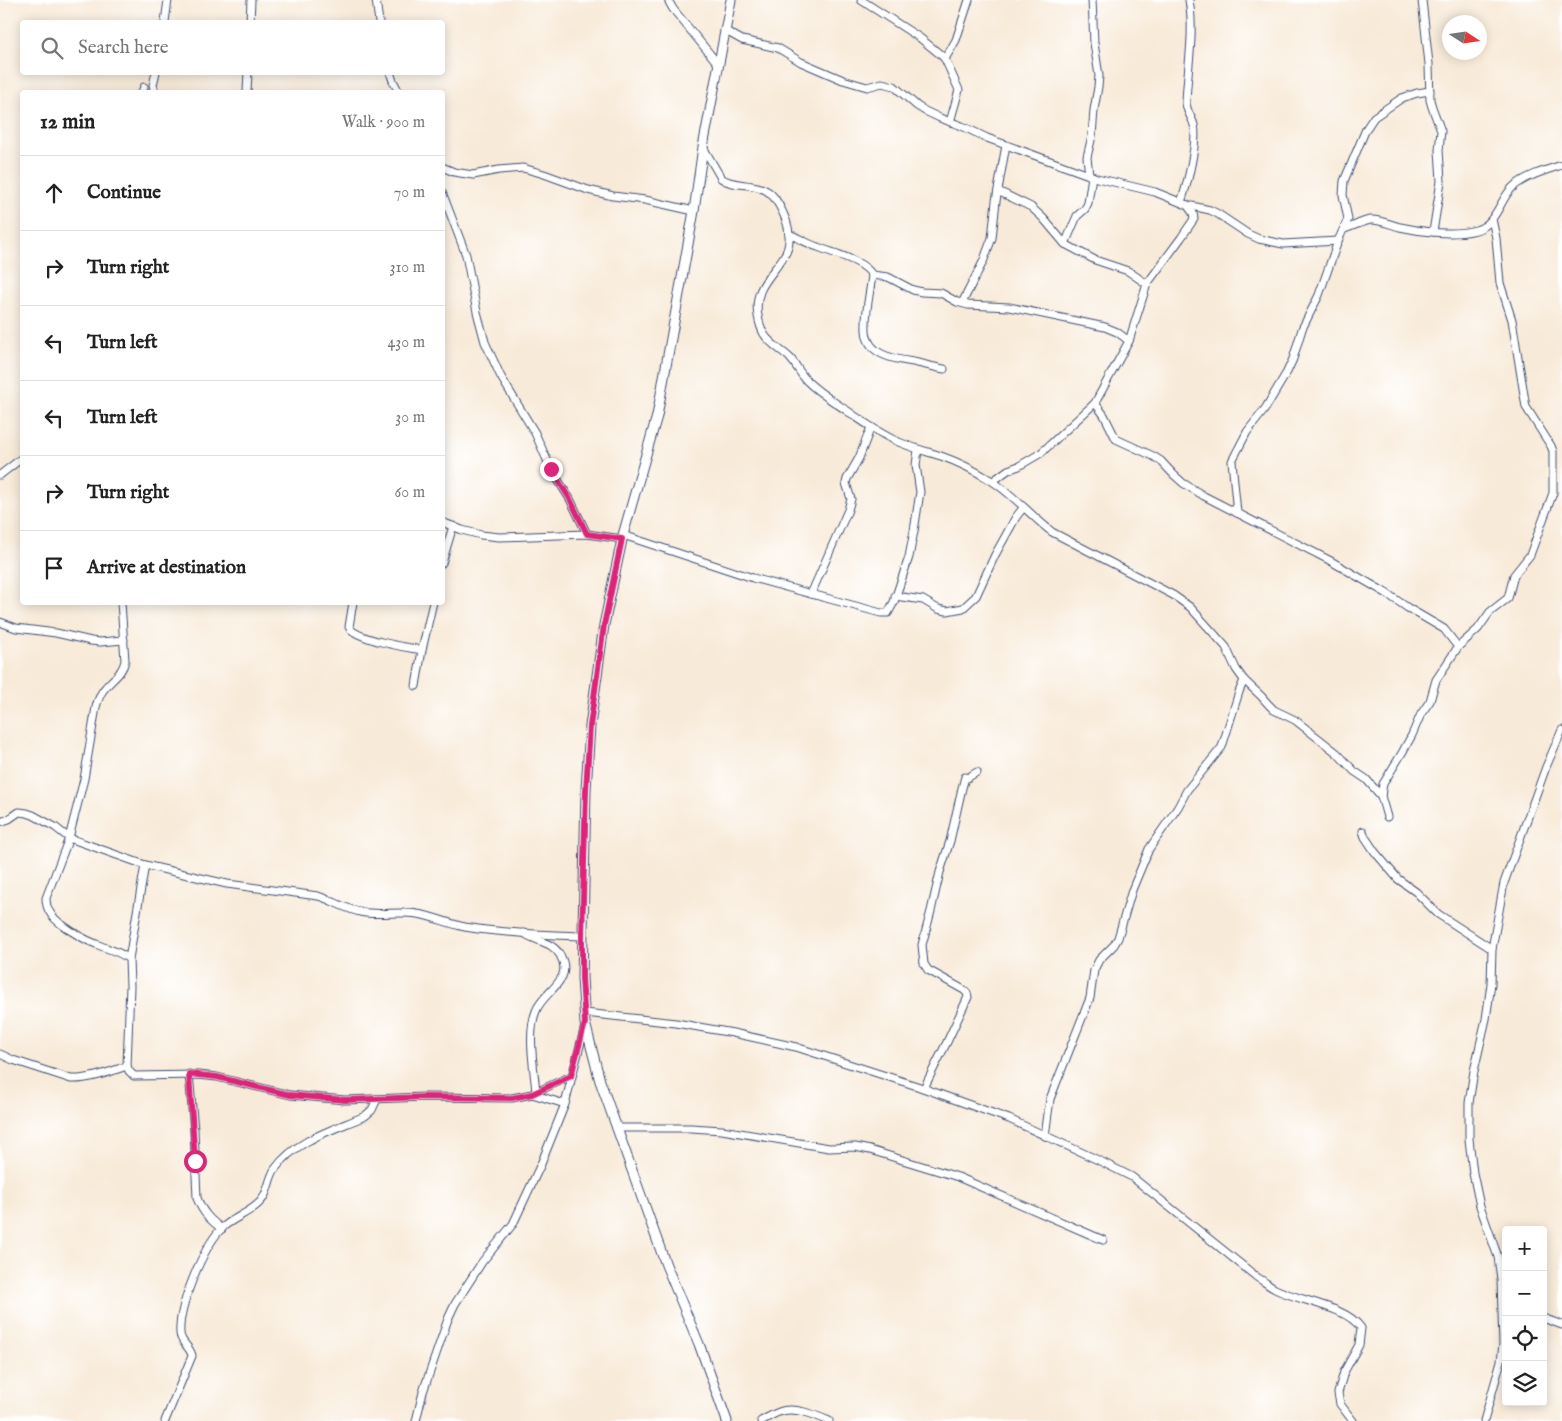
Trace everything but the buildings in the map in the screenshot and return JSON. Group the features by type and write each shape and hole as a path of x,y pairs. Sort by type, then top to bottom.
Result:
{"street":[{"path":"165,20 168,0"},
{"path":"250,20 251,0"},
{"path":"376,0 380,20"},
{"path":"668,0 719,65"},
{"path":"727,1421 699,1344 666,1265 600,1081 585,1023 582,936 586,790 590,726 604,625 622,537 656,420 730,0"},
{"path":"860,0 920,38 945,59 959,90 950,122"},
{"path":"945,59 956,40 969,0"},
{"path":"1065,244 1077,216 1085,209 1088,203 1091,175 1087,157 1098,87 1092,0"},
{"path":"993,481 1008,470 1041,453 1095,403 1129,342 1148,284 1182,238 1194,218 1193,213 1184,203 1195,136 1194,126 1186,104 1192,36 1192,16 1189,0"},
{"path":"1422,0 1432,107 1441,131 1441,181 1433,232"},
{"path":"724,30 742,40 778,48 802,62 848,82 867,88 882,83 894,86 917,106 934,116 987,138 1091,175 1154,192 1218,214 1259,239 1282,244 1338,241"},
{"path":"155,75 152,85 155,90"},
{"path":"247,90 248,75"},
{"path":"391,75 398,90"},
{"path":"1237,513 1232,461 1247,432 1265,409 1287,372 1302,329 1325,280 1338,241 1348,219 1343,195 1344,181 1366,130 1374,117 1393,104 1417,93 1430,91"},
{"path":"962,303 983,262 992,238 1006,145"},
{"path":"703,147 724,181 750,185 766,191 771,194 782,210 790,234 784,256 767,278 758,295 757,310 764,333 770,342 789,358 815,389 871,427 894,440 918,450 955,461 993,481 1052,532 1174,594 1190,607 1226,647 1236,669 1244,680 1274,710 1295,720 1338,753 1381,796"},
{"path":"1344,229 1371,220 1433,232 1477,230 1492,219 1506,194 1514,186 1525,179 1562,165"},
{"path":"445,168 454,172 473,175 523,168 588,190 694,211"},
{"path":"998,191 1031,207 1065,244 1095,260 1128,271 1148,284"},
{"path":"445,200 466,255 485,342 501,377 538,440 551,469 570,499 587,534"},
{"path":"1387,817 1381,796 1383,784 1412,736 1421,714 1432,697 1436,680 1458,647 1478,629 1490,612 1508,598 1512,580 1530,555 1540,524 1551,501 1554,481 1554,451 1530,415 1525,402 1512,320 1500,283 1496,238 1492,219"},
{"path":"790,234 867,268 872,275 866,322 867,338 877,352 884,356 944,369"},
{"path":"872,275 888,277 913,290 941,292 962,303 979,306 1009,306 1105,327 1117,332 1129,342"},
{"path":"1095,403 1104,415 1116,439 1153,456 1183,482 1204,496 1329,560 1386,593 1444,629 1458,647"},
{"path":"811,594 848,510 851,499 846,483 847,479 859,458 871,427"},
{"path":"445,523 481,535 499,537 587,534 622,537 753,578 885,613 890,611 908,557 920,497 920,485 916,466 918,450"},
{"path":"0,475 20,460"},
{"path":"895,596 922,600 943,611 963,608 976,596 994,555 1023,508"},
{"path":"445,553 453,526"},
{"path":"121,605 125,661 116,678 104,688 99,697 86,771 69,838 47,891 46,907 52,917 80,938 122,953 129,958"},
{"path":"353,605 349,627 352,632 381,642 422,650"},
{"path":"416,686 432,605"},
{"path":"0,622 16,628 56,633 90,641 124,640"},
{"path":"1045,1136 1050,1100 1087,1007 1094,970 1099,960 1114,945 1118,938 1132,890 1149,849 1178,808 1187,790 1222,747 1244,680"},
{"path":"1502,1274 1480,1206 1473,1173 1469,1138 1469,1103 1486,1019 1491,984 1492,949 1504,883 1546,767 1562,730"},
{"path":"924,1088 968,997 964,990 928,970 924,964 922,945 965,777 967,778 977,772"},
{"path":"0,822 9,819 19,812 27,813 48,823 69,838 145,865 227,884 318,896 361,913 408,912 424,914 463,926 524,933 582,936"},
{"path":"1363,831 1375,852 1398,879 1416,892 1438,914 1492,949"},
{"path":"145,865 129,958 130,986 127,1066 129,1072 134,1076 189,1074 217,1077 290,1095 345,1100 425,1097 512,1098 534,1093 571,1076"},
{"path":"524,933 529,938 551,945 561,956 563,963 562,979 541,1002 536,1010 532,1024 534,1093"},
{"path":"585,1013 676,1023 796,1047 924,1088 1009,1119 1132,1177 1274,1289 1352,1317 1361,1328 1361,1336 1359,1345 1344,1372 1338,1393 1340,1404 1353,1421"},
{"path":"416,1421 423,1392 455,1304 482,1262 513,1224 541,1164 565,1104 585,1023"},
{"path":"0,1054 71,1079 90,1077 127,1066"},
{"path":"189,1074 197,1198 206,1215 222,1229"},
{"path":"534,1093 565,1104"},
{"path":"165,1421 192,1356 180,1335 186,1301 196,1271 211,1243 222,1229 259,1203 265,1196 273,1171 292,1153 314,1137 365,1116 372,1110 377,1099"},
{"path":"616,1128 722,1130 829,1148 854,1147 870,1150 958,1177 1103,1240"},
{"path":"1484,1421 1500,1362 1503,1345 1503,1316"},
{"path":"1547,1319 1562,1325"},
{"path":"761,1421 779,1412 792,1410 815,1415 829,1421"}],"route":[{"path":"195,1161 189,1074 217,1077 290,1095 345,1100 425,1097 512,1098 532,1094 571,1076 585,1023 582,936 586,790 590,726 604,625 622,539 587,534 570,499 551,469"}]}
